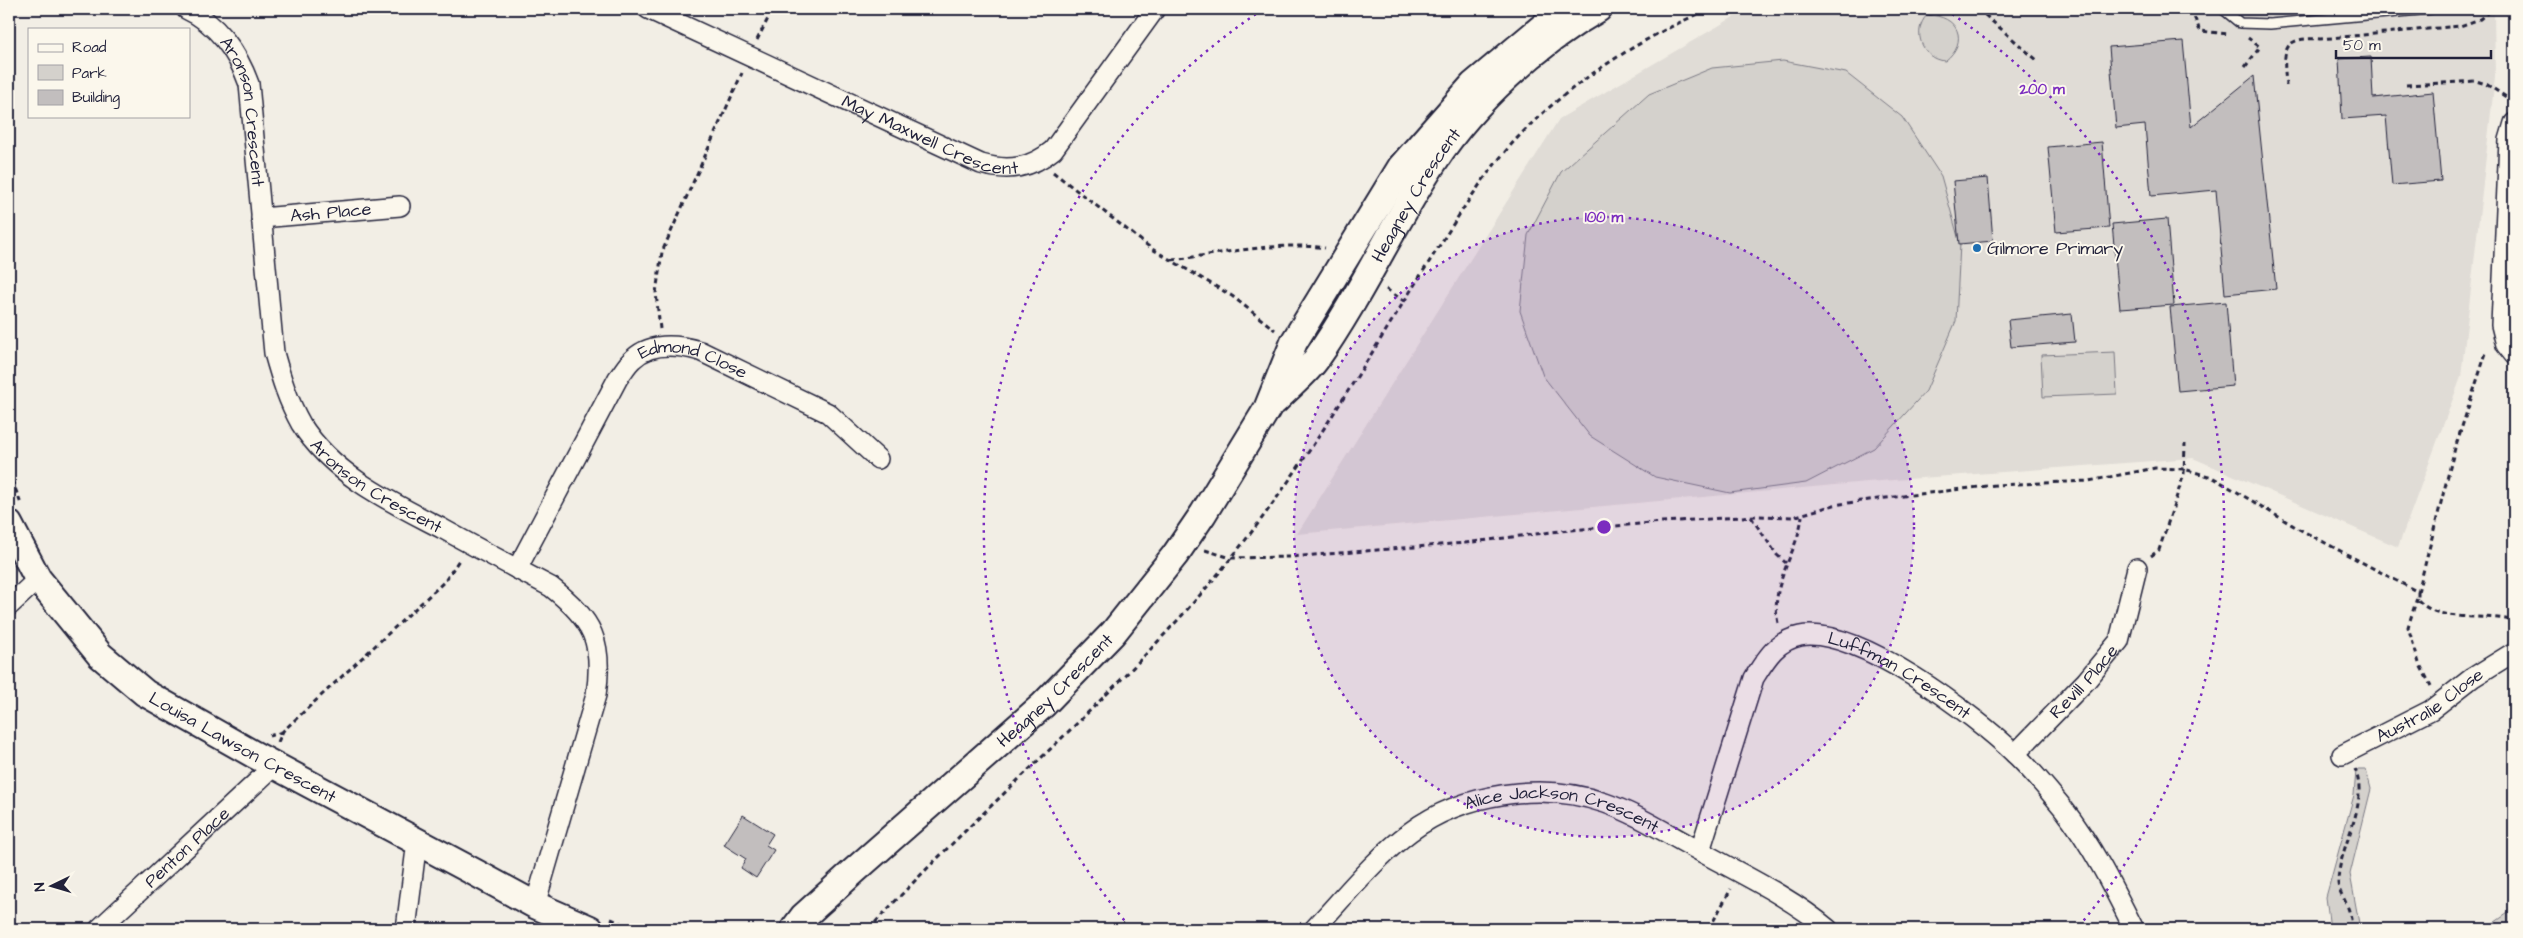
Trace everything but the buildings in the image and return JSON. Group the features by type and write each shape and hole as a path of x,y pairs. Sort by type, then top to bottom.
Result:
{"street":[{"name":"Aronson Crescent","path":"186,9 217,30 228,42 244,69 249,84 274,353 284,390 302,425 328,456 350,475 377,494 551,587 574,605 591,629 596,641 600,668 596,695 535,905"},
{"name":"May Maxwell Crescent","path":"648,9 981,164 998,169 1024,167 1040,161 1053,150 1155,9"},
{"name":"Heagney Crescent","path":"1505,66 1564,9"},
{"name":"Heagney Crescent","path":"794,929 803,917 854,871 1043,706 1113,633 1187,537 1267,408 1294,342 1384,191 1427,151 1472,85 1550,41 1598,9"},
{"path":"2511,117 2501,325 2506,344 2514,355"},
{"name":"Ash Place","path":"261,218 400,206"},
{"name":"Edmond Close","path":"517,569 618,378 633,359 648,350 666,346 684,346 700,351 828,413 878,459"},
{"name":"Louisa Lawson Crescent","path":"16,517 38,578 100,655 145,693 274,765 535,905 574,929"},
{"name":"Revill Place","path":"2015,754 2086,681 2119,641 2136,568"},
{"path":"9,606 38,578"},
{"name":"Luffman Crescent","path":"1700,851 1754,678 1769,654 1782,643 1800,636 1818,635 1836,639 1907,673 1946,698 2015,754 2064,809 2104,868 2134,929"},
{"name":"Australie Close","path":"2346,753 2431,710 2472,678 2514,652"},
{"name":"Penton Place","path":"99,929 274,765"},
{"name":"Alice Jackson Crescent","path":"1314,929 1381,859 1409,833 1448,812 1482,799 1544,792 1586,798 1605,803 1641,819 1791,902 1828,929"},
{"path":"406,929 417,841"},
{"name":"Louisa Lawson Crescent","path":"535,905 599,923"}],"lane":[{"path":"2223,9 2240,23 2270,24 2431,9"}],"path":[{"path":"666,346 657,315 656,293 662,252 773,9"},
{"path":"869,929 1154,644 1231,558 1310,448 1458,218 1504,153 1543,113 1575,87 1659,33 1710,9"},
{"path":"1910,9 1928,15 1944,15 1958,9"},
{"path":"1978,9 2038,61"},
{"path":"2191,9 2200,32 2235,34"},
{"path":"2286,86 2284,58 2290,44 2296,39 2320,39 2460,26 2480,19 2492,9"},
{"path":"2243,35 2260,47 2245,66"},
{"path":"2406,85 2476,81 2486,84 2514,102 2511,117"},
{"path":"1040,161 1152,249 1232,296 1281,335"},
{"path":"1172,260 1310,246 1330,249 1330,251"},
{"path":"2441,701 2419,663 2408,627 2455,448 2484,356 2491,344"},
{"path":"2136,568 2159,550 2184,469 2185,444"},
{"path":"1187,537 1204,550 1231,558 1290,557 1465,543 1616,525 1802,516 1834,505 1861,501 1996,485 2089,480 2155,468 2184,469 2212,477 2299,530 2418,594"},
{"path":"9,472 16,517"},
{"path":"1782,643 1776,606 1786,563 1802,516"},
{"path":"1751,517 1777,555 1786,563"},
{"path":"282,732 278,745 264,738 282,732 444,581 469,543"},
{"path":"2418,594 2418,600 2436,612 2514,621"},
{"path":"2346,753 2360,784 2357,806 2338,873 2338,885 2353,929"},
{"path":"1709,929 1740,873"},
{"path":"2504,929 2514,922"},
{"path":"599,923 634,929"}],"shaded area":[{"name":"Gilmore Primary","path":"1752,9 2494,9 2495,77 2461,377 2398,547 2193,458 1867,482 1297,534 1559,119 1744,11"}],"green space":[{"path":"1927,15 1946,19 1957,30 1957,45 1953,53 1945,61 1931,55 1922,44 1920,29"},
{"path":"1783,61 1846,73 1902,117 1941,176 1960,244 1956,321 1926,391 1874,448 1806,483 1730,493 1655,477 1590,436 1543,376 1520,311 1528,235 1561,172 1649,94 1712,68"},
{"path":"2115,352 2117,394 2043,397 2041,355"},
{"path":"2356,770 2366,770 2371,789 2350,874 2360,929 2330,929 2326,897 2354,795"},
{"path":"2514,909 2514,929 2485,929"}],"place":[{"name":"Gilmore Primary","path":"1977,248"}]}
